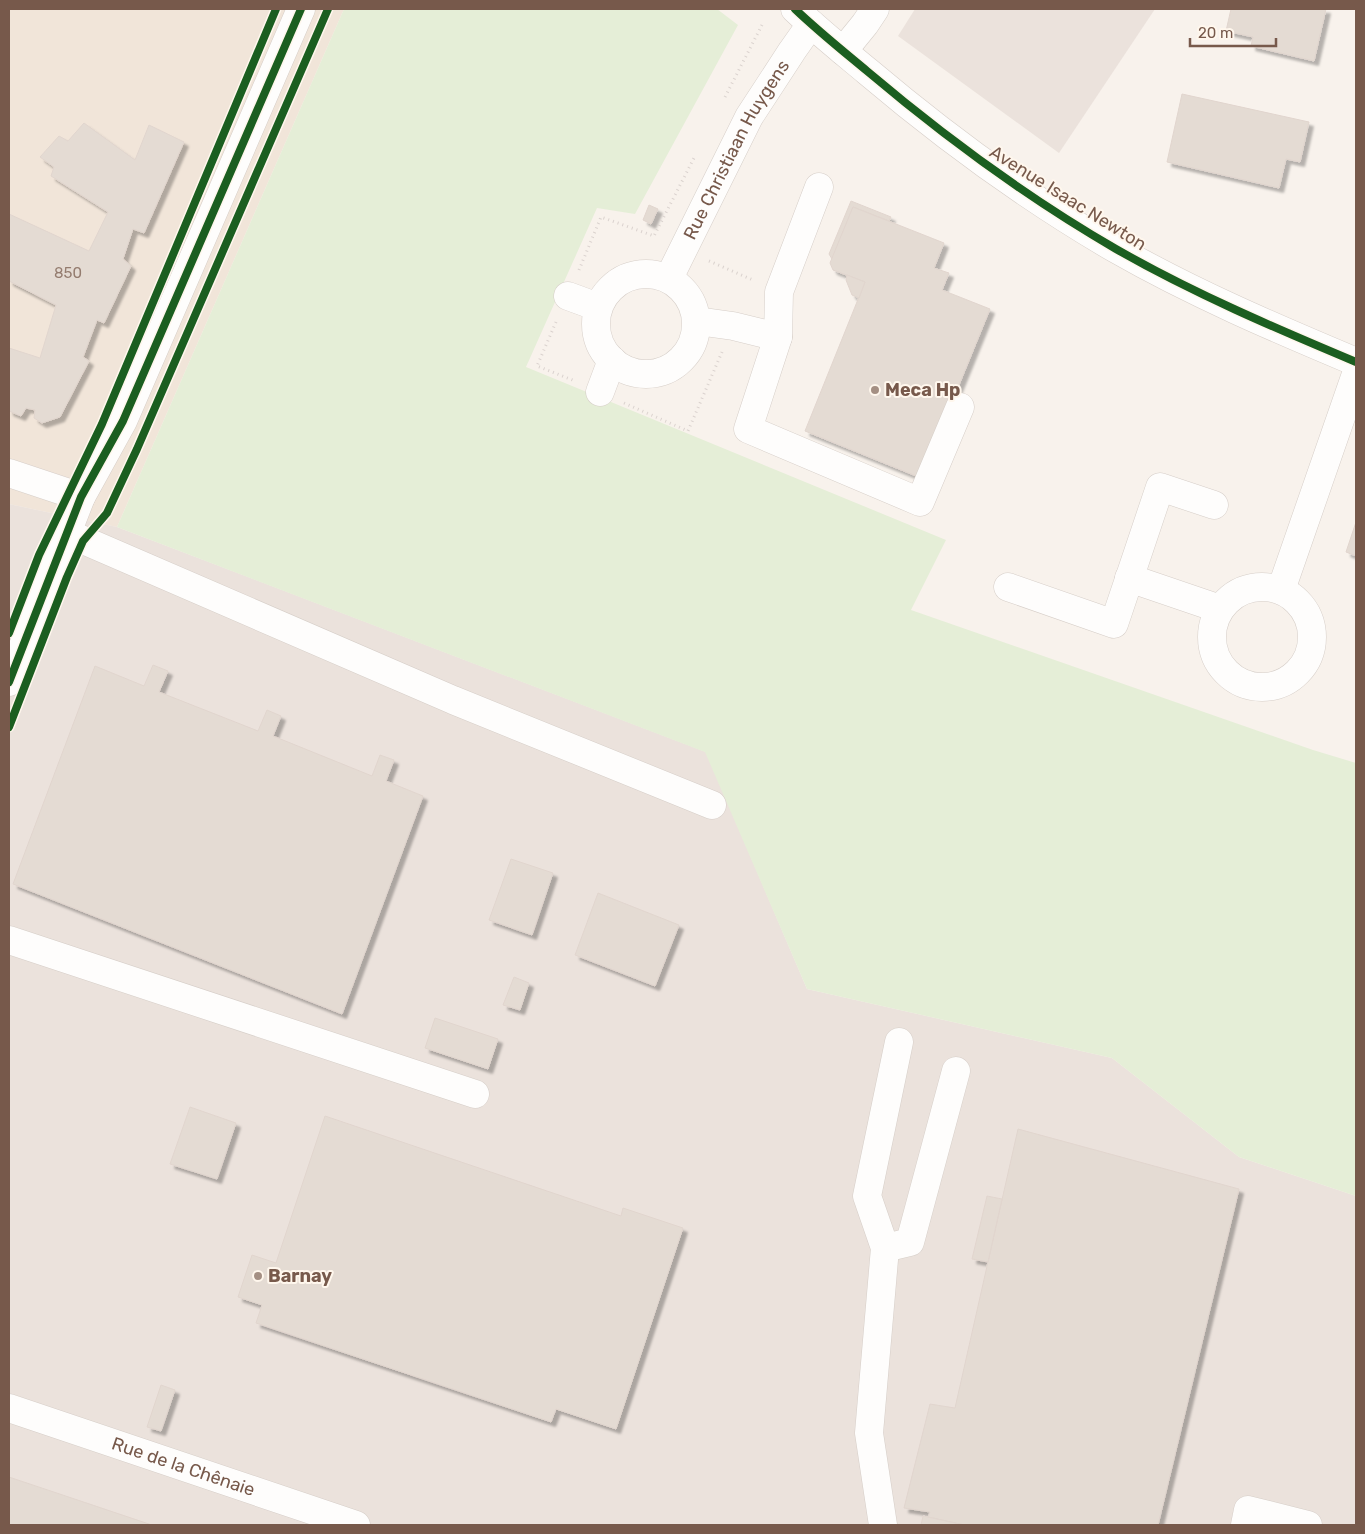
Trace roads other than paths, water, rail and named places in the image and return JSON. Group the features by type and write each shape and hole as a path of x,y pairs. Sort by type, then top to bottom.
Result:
{"street":[{"path":"9,682 81,497 123,421 300,9"},
{"path":"843,51 875,9"},
{"name":"Avenue Isaac Newton","path":"803,16 893,93 993,170 1117,249 1171,278 1266,324 1356,362"},
{"name":"Rue Christiaan Huygens","path":"669,278 750,117 792,51 803,16"},
{"path":"819,188 779,292 778,336 748,429 920,502 960,408"},
{"path":"641,273 656,274 669,278 680,286 694,308 697,321 692,347 684,358 674,366 661,372 635,373 622,368 603,349 597,336 596,321 598,307 605,294 615,284 627,277 641,273"},
{"path":"568,296 598,307"},
{"path":"697,321 733,326 778,336"},
{"path":"600,392 612,360"},
{"path":"1281,590 1356,374"},
{"path":"9,473 81,497"},
{"path":"1008,587 1114,624 1160,487 1214,505"},
{"path":"67,534 453,700 712,805"},
{"path":"1129,578 1220,609"},
{"path":"1253,587 1281,590 1293,598 1304,609 1310,622 1312,637 1310,651 1304,665 1294,676 1282,684 1268,688 1253,687 1239,682 1227,674 1219,664 1213,651 1211,637 1213,623 1220,609 1228,600 1240,592 1253,587"},
{"path":"9,940 475,1094"},
{"path":"883,1525 869,1433 885,1248 867,1196 899,1042"},
{"path":"885,1248 910,1242 956,1071"},
{"name":"Rue de la Chênaie","path":"9,1408 356,1525"},
{"path":"1245,1525 1248,1510 1308,1525"}],"place":[{"name":"Meca Hp","path":"875,390"},
{"name":"Barnay","path":"258,1276"}]}
